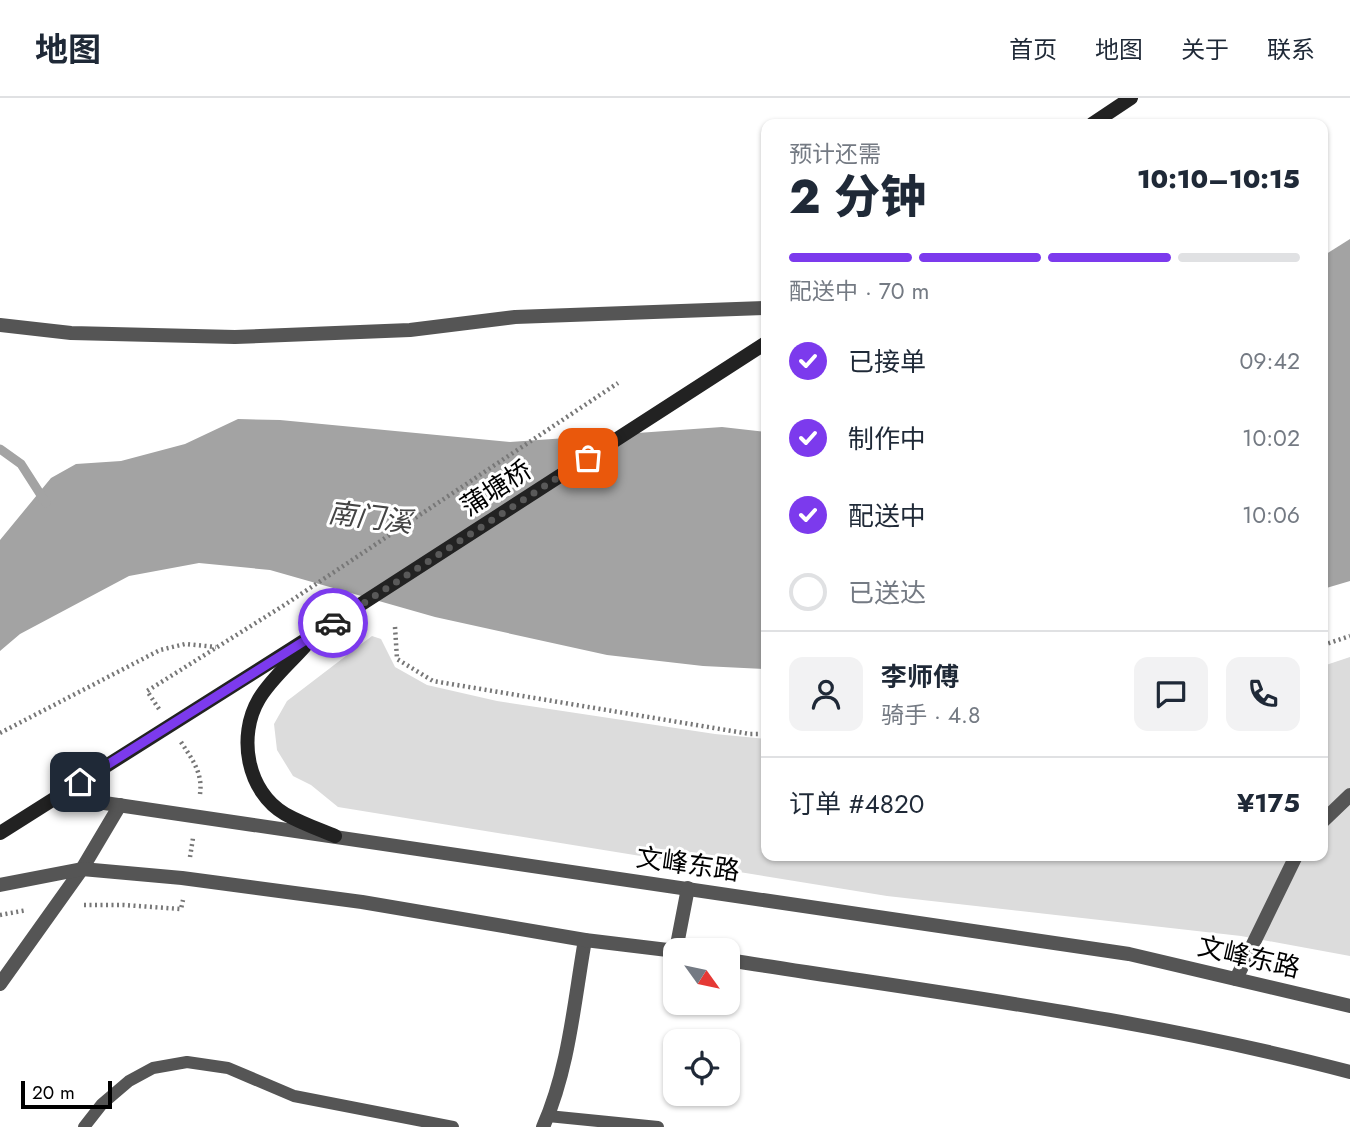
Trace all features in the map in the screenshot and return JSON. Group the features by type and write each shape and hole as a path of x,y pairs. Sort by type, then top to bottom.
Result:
{"main road":[{"path":"1100,119 1131,98"},
{"name":"蒲塘桥","path":"0,833 761,346"},
{"path":"318,632 259,699 248,726 248,758 258,787 283,813 335,836"}],"street":[{"path":"0,325 71,333 235,337 410,330 515,317 761,309"},
{"path":"1328,816 1350,795"},
{"name":"文峰东路","path":"57,796 1129,954 1350,1006"},
{"path":"0,984 82,869 120,805"},
{"path":"1236,979 1294,861"},
{"path":"0,885 82,869 186,878 335,899 585,940 663,949"},
{"path":"678,938 688,888"},
{"path":"546,1121 563,1070 585,940"},
{"path":"740,962 1160,1028 1270,1051 1350,1072"}],"lane":[{"path":"84,1127 102,1104 129,1081 153,1068 187,1062 228,1068 294,1096 453,1127"},
{"path":"546,1121 658,1127"}],"path":[{"path":"285,604 618,383"},
{"path":"395,627 397,659 433,681 761,734"},
{"path":"1328,643 1350,636"},
{"path":"0,733 160,650 185,645 217,647"}],"shaded area":[{"path":"372,636 381,639 395,667 427,685 497,701 761,739 761,861 1328,861 1328,664 1350,657 1350,956 1241,936 887,896 338,807 311,785 293,776 277,750 274,724 287,701"}],"water":[{"path":"1350,239 1350,581 1328,588 1328,253"},
{"name":"南门溪","path":"238,419 280,420 510,442 722,427 761,431 761,669 703,666 607,655 435,617 270,570 199,563 129,576 20,634 0,651 0,540 51,478 76,464 121,461 185,444"}],"waterway":[{"path":"0,449 21,464 46,503"}],"way so far":[{"path":"333,623 588,458"}],"route":[{"path":"80,782 333,623"}]}
